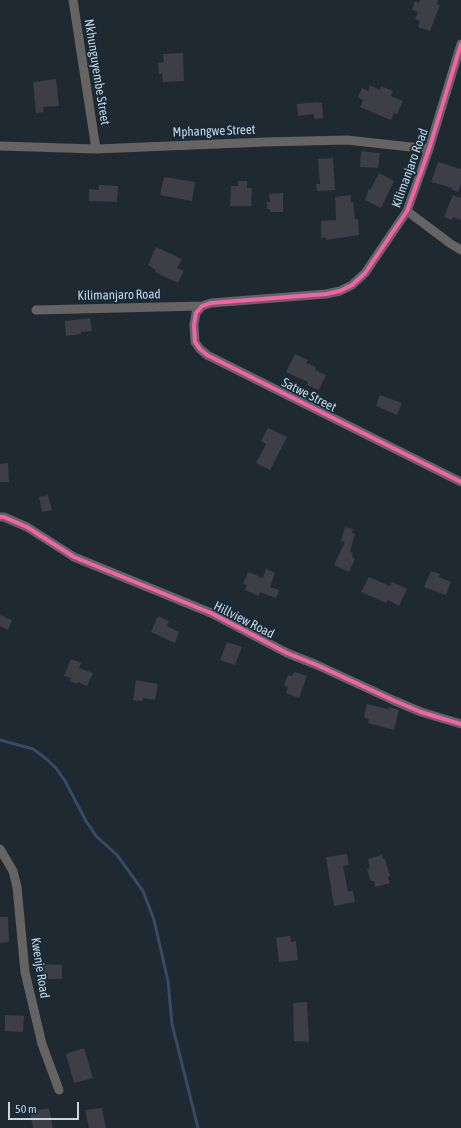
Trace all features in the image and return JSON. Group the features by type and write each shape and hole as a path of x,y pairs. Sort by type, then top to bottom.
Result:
{"street":[{"name":"Nkhunguyembe Street","path":"73,0 96,148"},
{"name":"Kilimanjaro Road","path":"36,310 206,304 326,294 340,291 352,285 365,273 407,211 429,150 461,44"},
{"name":"Mphangwe Street","path":"0,146 96,148 347,140 429,150"},
{"path":"407,211 461,250"},
{"name":"Satwe Street","path":"206,304 196,313 194,325 195,342 200,350 207,355 461,482"},
{"name":"Hillview Road","path":"0,517 4,517 27,527 74,557 211,613 287,653 421,712 461,724"},
{"name":"Kwenje Road","path":"0,849 13,871 17,887 25,972 42,1044 59,1090"}],"building":[{"path":"420,0 438,0 437,4 440,5 430,31 418,27 420,21 415,19 418,12 412,10 415,1 419,3"},
{"path":"183,53 184,81 163,82 162,74 159,74 158,63 164,62 163,54"},
{"path":"56,79 59,106 43,107 44,112 36,113 33,82"},
{"path":"370,85 380,90 381,86 393,91 391,96 403,101 397,114 394,113 391,120 360,107 363,100 358,97 362,88 368,91"},
{"path":"322,103 323,118 314,119 314,114 298,116 297,104"},
{"path":"361,151 380,153 378,168 360,167"},
{"path":"333,158 335,190 317,191 316,184 320,184 318,159"},
{"path":"438,162 461,169 461,184 458,192 452,190 452,188 431,182"},
{"path":"379,173 394,181 381,208 365,200 369,188 370,190"},
{"path":"164,177 195,182 192,201 160,195"},
{"path":"238,181 247,181 247,188 252,188 251,206 230,206 231,186 238,186"},
{"path":"99,185 118,186 117,202 89,201 89,189 99,190"},
{"path":"283,193 283,212 270,212 270,209 267,209 267,202 270,202 269,194"},
{"path":"351,195 355,219 358,219 359,235 326,240 326,237 321,238 321,221 336,220 335,197"},
{"path":"453,195 461,198 461,220 453,217 452,220 444,217"},
{"path":"156,247 182,259 177,268 184,271 178,283 155,272 156,270 148,265"},
{"path":"90,318 92,331 66,336 65,321"},
{"path":"295,354 308,360 306,363 316,367 315,370 326,375 319,390 307,385 308,382 286,372"},
{"path":"380,395 402,403 397,415 376,406"},
{"path":"268,428 287,437 270,470 256,463 266,444 261,441"},
{"path":"8,463 9,482 0,482 0,464"},
{"path":"48,495 52,510 42,512 39,497"},
{"path":"345,527 353,529 352,533 355,534 350,552 353,553 352,557 355,559 349,572 334,565 345,542 341,541"},
{"path":"266,569 275,573 270,587 279,590 276,598 260,592 259,596 245,590 247,585 243,584 248,572 263,578"},
{"path":"431,571 440,574 439,577 451,582 446,595 424,587"},
{"path":"369,577 390,586 392,582 407,589 399,606 388,600 386,603 361,592"},
{"path":"0,615 12,620 8,630 0,626"},
{"path":"158,616 169,621 167,626 179,632 175,643 151,632"},
{"path":"227,642 242,647 235,665 220,660"},
{"path":"71,659 81,663 79,668 93,673 87,686 78,682 77,684 70,681 71,678 64,676"},
{"path":"294,672 307,676 299,698 286,693 288,687 284,685 288,675 292,676"},
{"path":"136,680 158,684 155,700 143,698 142,701 133,700"},
{"path":"367,704 399,710 394,730 368,723 369,719 364,717"},
{"path":"347,854 349,865 343,866 348,891 353,891 355,902 334,906 326,857"},
{"path":"382,855 383,859 385,859 390,876 388,877 390,883 375,887 374,881 371,881 367,869 370,868 368,859"},
{"path":"0,917 8,917 9,942 0,943"},
{"path":"290,936 291,942 296,941 298,960 279,962 276,938"},
{"path":"38,964 62,965 62,979 47,979 47,985 38,985"},
{"path":"307,1002 309,1042 294,1041 293,1003"},
{"path":"5,1015 24,1016 23,1032 5,1031"},
{"path":"84,1048 93,1078 74,1083 66,1054"},
{"path":"49,1108 53,1128 33,1128 30,1112"},
{"path":"102,1108 106,1128 89,1128 85,1110"}],"waterway":[{"path":"0,740 33,749 56,768 96,836 117,855 143,891 154,920 168,981 172,1024 198,1128"}],"cycle path":[{"path":"461,44 429,149 407,211 365,273 352,285 340,291 326,294 211,303 202,306 196,313 194,325 195,342 207,355 461,482"},
{"path":"0,517 4,517 27,527 74,557 211,613 287,653 421,712 461,724"}]}
